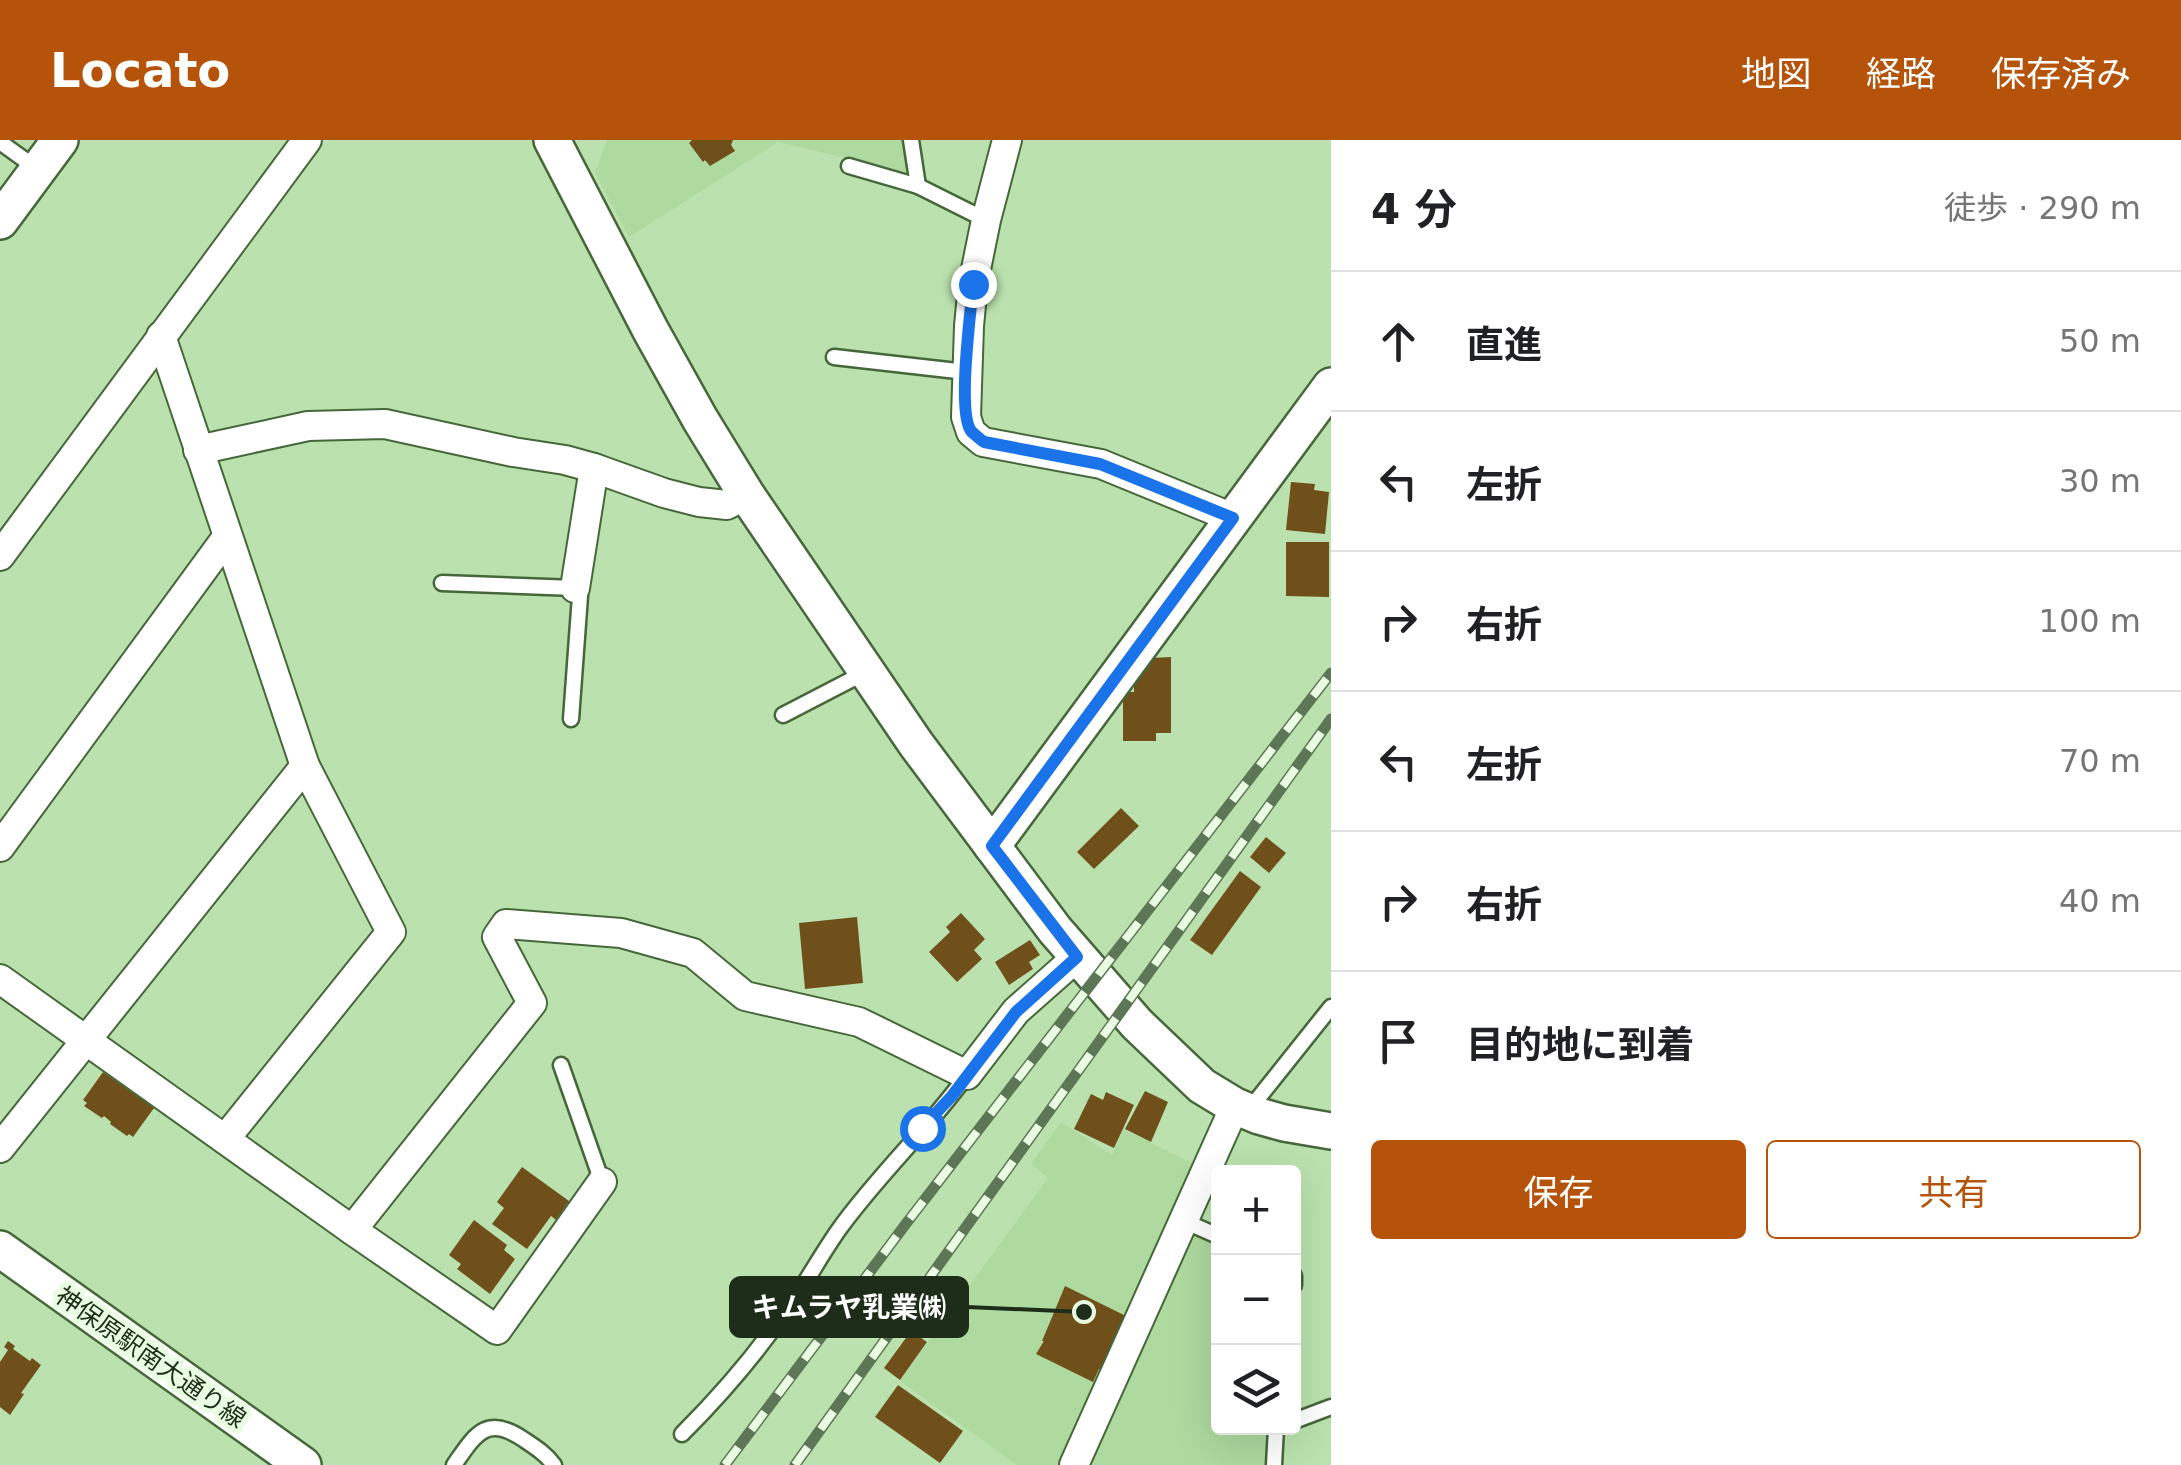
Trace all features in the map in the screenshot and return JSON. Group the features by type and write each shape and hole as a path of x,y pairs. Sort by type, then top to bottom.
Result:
{"street":[{"path":"0,222 60,140"},
{"path":"0,556 306,140"},
{"path":"552,140 659,346 746,494 867,672 1077,957 1166,1054 1202,1086 1241,1109 1284,1124 1331,1131"},
{"path":"1007,140 973,284 966,372 966,416 971,432 984,442 1100,464 1233,518"},
{"path":"162,336 305,766 391,932 225,1139"},
{"path":"992,846 1331,386"},
{"path":"198,450 308,426 385,424 594,468 699,502 727,505 746,494"},
{"path":"576,588 594,468"},
{"path":"0,847 227,537"},
{"path":"0,1148 305,766"},
{"path":"352,1230 532,1003 498,938 506,924 621,933 693,952 745,996 859,1022 967,1075 1016,1012 1077,957"},
{"path":"0,979 497,1330 602,1182"},
{"path":"1074,1465 1184,1221 1241,1109"},
{"name":"神保原駅南大通り線","path":"0,1249 303,1465"}],"lane":[{"path":"911,140 918,186"},
{"path":"0,142 38,170"},
{"path":"848,166 918,186 986,220"},
{"path":"834,356 966,372"},
{"path":"442,582 576,588 580,596 571,718"},
{"path":"782,715 867,672"},
{"path":"1241,1109 1331,1007"},
{"path":"561,1065 602,1182"},
{"path":"682,1434 725,1390 791,1304 840,1228 967,1075"},
{"path":"1184,1221 1211,1233"},
{"path":"1301,1419 1331,1408"},
{"path":"454,1465 471,1440 485,1429 495,1427 516,1434 554,1465"},
{"path":"1274,1465 1276,1435"}],"shaded area":[{"path":"607,140 907,140 911,178 778,142 629,237 595,173"},
{"path":"1061,1122 1112,1155 1124,1130 1198,1166 1172,1223 1211,1241 1211,1435 1269,1435 1267,1465 1017,1465 900,1381 1048,1178 1031,1164"}],"building":[{"path":"733,140 735,151 710,166 689,143"},
{"path":"1291,482 1315,484 1314,490 1329,492 1325,534 1286,530"},
{"path":"1286,542 1329,542 1329,597 1286,596"},
{"path":"1171,657 1171,733 1156,733 1156,741 1123,741 1123,692 1134,692 1134,676 1150,658"},
{"path":"1121,808 1139,826 1094,869 1077,852"},
{"path":"1266,837 1286,853 1269,873 1250,857"},
{"path":"1240,871 1261,887 1212,955 1190,940"},
{"path":"961,913 985,939 974,950 982,959 957,982 929,952 950,932 946,927"},
{"path":"857,917 863,983 805,989 799,923"},
{"path":"1030,940 1040,955 1029,962 1033,969 1009,985 995,962"},
{"path":"103,1072 154,1108 133,1137 84,1106 87,1103 83,1100"},
{"path":"1145,1091 1168,1102 1151,1142 1125,1129"},
{"path":"1106,1092 1134,1105 1114,1148 1074,1129 1091,1094 1103,1100"},
{"path":"522,1167 569,1201 556,1220 551,1216 527,1249 492,1224 504,1208 497,1202"},
{"path":"474,1220 507,1245 504,1250 515,1259 490,1294 457,1269 461,1264 449,1255"},
{"path":"1065,1286 1128,1317 1093,1382 1036,1354"},
{"path":"911,1331 927,1342 900,1380 884,1368"},
{"path":"8,1341 15,1346 13,1349 41,1365 10,1415 0,1407 0,1362 8,1350 4,1347"},
{"path":"898,1385 963,1431 940,1463 875,1417"}],"railway":[{"path":"725,1465 1331,673"},
{"path":"795,1465 1331,719"}],"place":[{"name":"キムラヤ乳業㈱","path":"1084,1312"}],"route":[{"path":"922,1128 952,1096 1016,1012 1077,957 992,846 1233,518 1100,464 984,442 971,432 966,416 966,372 973,284"}]}
